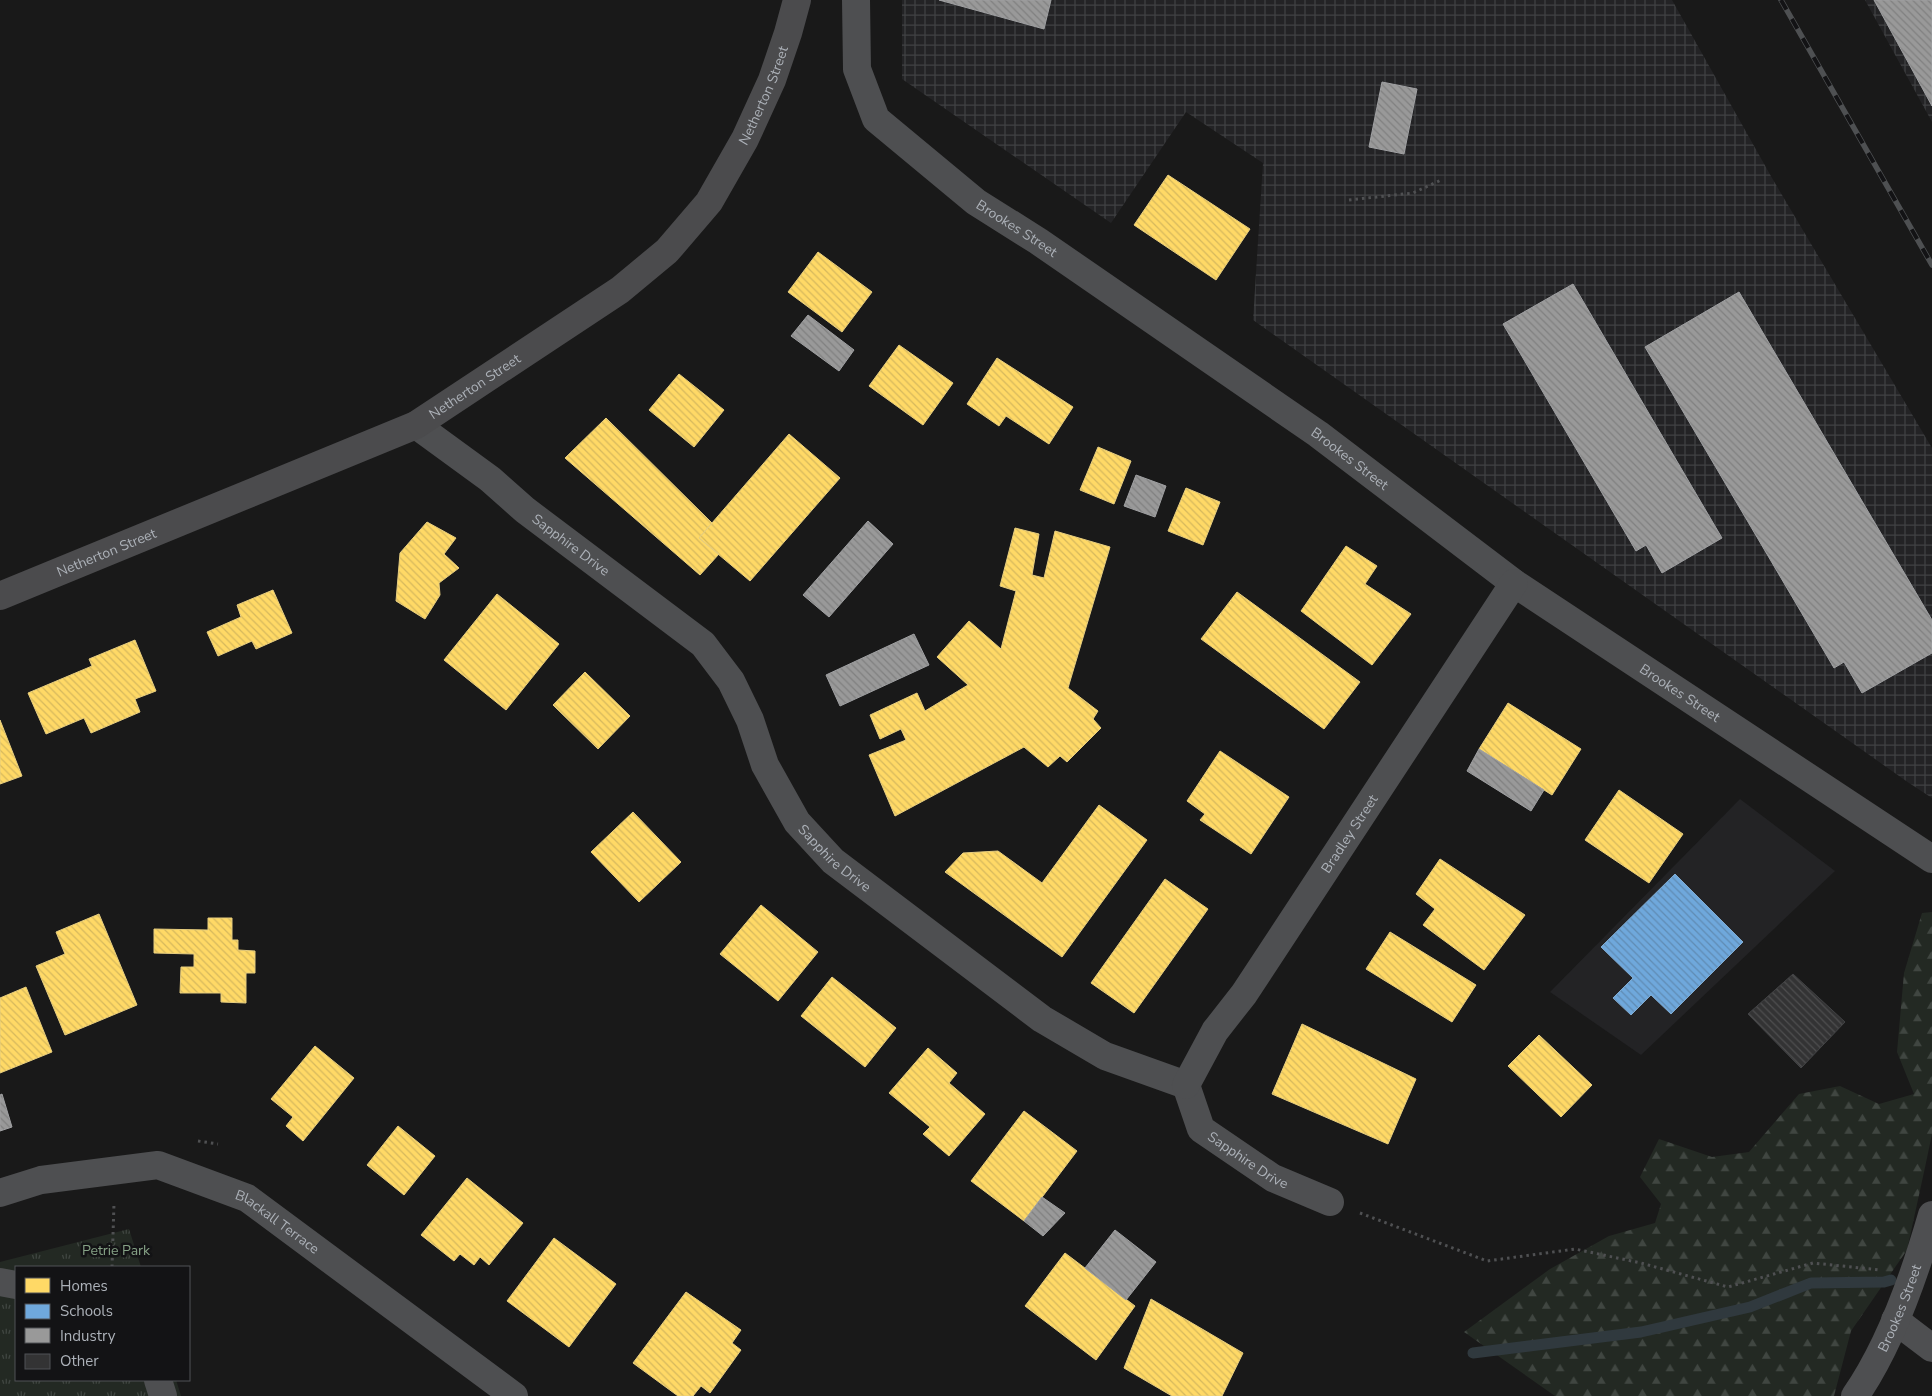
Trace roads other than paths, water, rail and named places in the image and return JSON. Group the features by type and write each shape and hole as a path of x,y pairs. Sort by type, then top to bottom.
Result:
{"main road":[{"name":"Netherton Street","path":"0,596 416,425 620,290 667,250 709,202 745,139 772,80 797,0"}],"street":[{"name":"Brookes Street","path":"856,0 857,70 876,119 976,202 1038,241 1318,434 1514,583 1932,859"},
{"name":"Sapphire Drive","path":"416,425 490,480 524,510 703,644 731,681 750,720 765,764 797,822 833,861 1042,1019 1105,1056 1186,1085 1201,1129 1273,1178 1330,1202"},
{"name":"Bradley Street","path":"1186,1085 1216,1031 1244,994 1514,583"},
{"name":"Blackall Terrace","path":"0,1193 41,1180 158,1165 246,1198 514,1396"},
{"name":"Brookes Street","path":"1855,1396 1895,1320 1914,1273 1932,1215"},
{"path":"0,1282 15,1285"},
{"path":"1895,1320 1932,1348"},
{"path":"158,1381 163,1396"}],"waterway":[{"path":"1473,1353 1641,1332 1750,1307 1811,1283 1884,1282 1891,1280"}],"railway":[{"path":"1781,0 1932,265"}],"park label":[{"name":"Petrie Park","path":"116,1250"}]}
